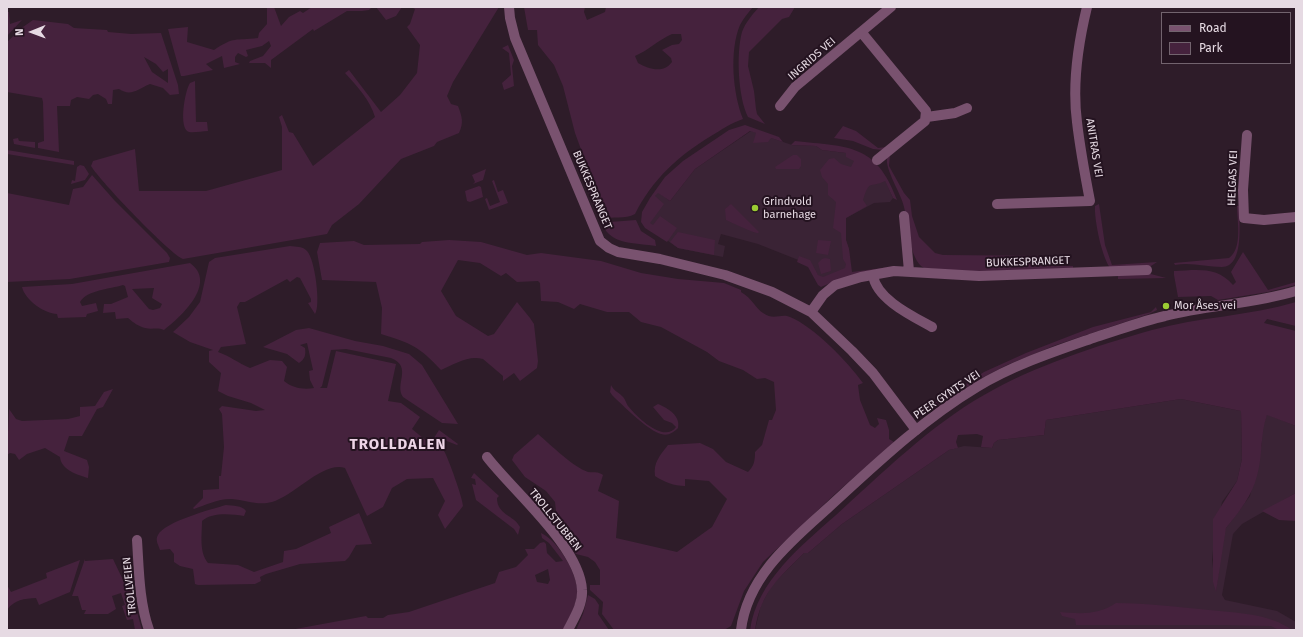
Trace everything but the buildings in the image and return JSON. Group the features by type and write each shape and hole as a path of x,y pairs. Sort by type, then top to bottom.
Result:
{"street":[{"name":"BUKKESPRANGET","path":"510,7 510,18 515,38 600,241 609,248 618,252 680,264 746,282 772,292 811,312 873,373 916,430"},
{"name":"INGRIDS VEI","path":"780,106 795,87 862,33 891,7"},
{"name":"ANITRAS VEI","path":"997,204 1090,201 1076,121 1079,42 1087,7"},
{"path":"862,33 926,111 927,117 925,121 878,160"},
{"path":"927,117 955,113 967,108"},
{"name":"HELGAS VEI","path":"1247,135 1243,190 1244,218 1264,220 1296,217"},
{"path":"904,216 909,271"},
{"name":"BUKKESPRANGET","path":"811,312 824,295 836,285 894,271 979,276 1147,270"},
{"path":"873,275 874,282 879,290 894,304 908,314 932,327"},
{"name":"PEER GYNTS VEI","path":"741,630 743,613 750,596 759,579 775,559 845,492 916,430 978,386 1000,374 1069,346 1165,316 1209,306 1262,299 1296,291"},
{"name":"TROLLSTUBBEN","path":"487,457 552,531 577,568 582,589 582,596 568,630"},
{"name":"TROLLVEIEN","path":"137,540 144,616 149,630"}],"shaded area":[{"name":"Grindvold barnehage","path":"751,131 792,145 816,146 822,150 846,153 875,166 885,180 893,198 890,202 874,203 846,218 846,240 849,249 851,272 823,283 811,265 758,244 721,234 718,244 725,246 723,257 678,248 644,224 649,202 658,192 670,201 695,169"},
{"path":"1181,399 1241,411 1242,459 1237,481 1222,502 1214,541 1212,560 1216,591 1223,535 1226,528 1250,496 1262,443 1262,428 1267,414 1296,426 1296,493 1242,524 1233,534 1222,595 1225,600 1277,611 1296,622 1296,630 755,630 761,605 772,585 804,553 808,553 842,524 949,450 964,446 992,448 994,443 998,440 1044,435 1046,420"}],"green space":[{"path":"267,7 274,7 281,26 289,17 300,11 303,13 312,7 372,7 369,10 347,11 314,31 313,29 271,60 271,68 265,63 249,63 250,61 263,56 271,46 269,41 262,46 246,50 248,56 246,57 238,53 235,57 235,62 240,64 224,68 222,56 206,64 213,70 181,76 168,29 188,27 187,42 214,50 231,41 258,38 259,33 267,24"},
{"path":"376,7 402,7 396,16 386,20"},
{"path":"411,7 499,7 453,82 447,96 451,104 458,106 461,113 461,129 459,133 437,142 434,146 401,159 359,204 332,225 327,234 183,259 164,244 136,216 107,186 91,166 93,161 135,149 139,191 206,191 282,170 282,127 279,117 282,115 289,132 293,133 313,166 375,117 366,99 345,73 349,70 381,112 400,95 417,73 420,45 407,27 410,24 415,9"},
{"path":"524,7 585,7 584,12 587,20 605,12 606,7 753,7 740,25 734,47 733,60 735,85 743,119 711,136 677,161 649,190 635,214 627,217 602,220 593,204 587,180 590,187 596,190 575,133 563,86 554,65 538,45 537,30 528,30","holes":["672,34 681,34 682,40 679,44 672,45 662,50 671,58 672,62 668,66 656,69 638,63 635,56"]},
{"path":"759,7 795,7 789,17 782,19 749,52 748,66 754,91 757,114 765,124 748,117 742,99 739,75 739,51 742,32 747,22"},
{"path":"7,12 9,12 10,24 22,20 7,36"},
{"path":"33,20 68,24 74,28 107,30 108,32 131,34 161,33 178,85 179,94 170,95 163,88 150,84 131,92 119,89 113,90 112,104 108,104 106,99 98,94 93,95 89,99 77,97 71,100 70,106 57,106 59,152 38,148 38,143 44,141 42,98 7,92 7,42","holes":["144,57 156,64 163,72 168,69 168,83 152,72"]},
{"path":"508,45 514,60 512,66 514,86 504,90 502,83 511,75 509,53 502,48"},
{"path":"195,81 196,122 207,122 208,131 189,132 184,124 183,117 186,93 190,83"},
{"path":"745,125 779,137 783,142 771,138 768,142 753,143 756,133 750,131 695,169 670,201 658,193 655,196 664,204 650,223 653,225 660,216 677,228 667,242 645,228 641,222 642,212 665,177 683,161 729,130"},
{"path":"843,126 856,131 878,148 886,147 883,150 873,149 853,141 834,138"},
{"path":"18,138 19,141 35,142 35,148 14,144 13,139"},
{"path":"795,141 845,147 858,151 880,168 889,181 897,200 893,198 885,181 869,186 863,200 867,206 846,218 846,240 849,249 852,272 897,266 840,279 821,287 818,285 808,267 797,262 799,256 810,260 818,275 823,277 845,268 846,264 843,259 841,233 833,228 836,202 828,195 828,184 822,177 820,170 829,159 834,158 841,164 851,167 854,161 846,157 846,153 822,150 816,146 791,145"},
{"path":"7,150 74,161 74,165 7,154"},
{"path":"793,155 797,155 801,159 801,166 799,169 776,169 775,167"},
{"path":"890,155 889,166 904,193 910,200 912,216 919,237 935,253 943,255 1052,256 1052,266 1073,266 1073,268 968,272 924,268 919,264 912,249 904,207 888,169 887,158"},
{"path":"80,165 84,166 89,174 85,180 71,184 72,180 75,181 77,167"},
{"path":"486,169 483,180 473,184 475,182 472,175"},
{"path":"92,175 115,201 167,253 170,258 169,262 70,279 7,282 7,193 69,205 73,189 83,187"},
{"path":"494,180 498,192 503,190 508,203 489,210 485,199 487,198 490,206 500,202 492,181"},
{"path":"479,186 481,187 483,197 470,202 467,201 465,191"},
{"path":"731,204 759,232 758,233 726,220 725,209"},
{"path":"1099,204 1105,245 1112,265 1157,262 1151,266 1111,269 1105,257 1097,229 1095,206"},
{"path":"1237,206 1239,206 1239,242 1234,259 1229,265 1222,267 1187,264 1175,265 1174,263 1229,258 1233,254 1238,241"},
{"path":"636,220 641,231 655,240 656,246 618,240 607,232 603,225 610,222"},
{"path":"678,232 715,240 714,255 678,248 670,242"},
{"path":"449,240 481,242 527,255 541,253 601,261 641,273 678,279 724,283 741,290 741,292 763,313 774,317 790,317 809,328 830,346 863,383 858,385 860,400 870,425 875,428 879,424 877,418 886,420 889,430 889,439 894,442 835,494 763,562 744,591 731,626 724,630 614,630 602,614 603,602 590,590 590,585 600,585 600,570 595,562 588,557 576,554 558,529 555,502 546,491 525,477 512,460 514,455 538,434 576,466 588,472 603,475 598,491 619,501 616,538 677,552 712,527 727,499 709,481 685,479 685,486 681,486 658,478 655,476 655,467 658,459 668,445 700,443 713,449 726,462 748,472 754,463 755,452 762,445 769,420 772,420 776,410 774,382 765,378 757,379 743,370 719,361 707,352 661,327 641,322 629,312 607,312 580,304 574,309 558,302 541,301 540,283 538,281 517,282 506,273 501,276 480,263 458,260 441,291 456,316 488,336 494,334 517,302 534,324 538,361 537,368 520,381 514,373 503,381 503,376 483,359 477,358 467,359 441,370 421,351 408,343 381,334 382,308 376,282 322,280 317,252 320,243 354,241 364,245 420,244 422,242"},
{"path":"818,240 831,241 828,255 816,253"},
{"path":"290,246 304,248 310,256 315,272 317,293 317,309 315,314 308,303 311,302 311,299 300,278 297,277 290,282 287,279 245,302 240,302 237,307 246,344 221,347 218,352 250,368 270,360 282,361 287,367 284,381 294,387 306,389 314,388 310,380 309,371 313,370 307,343 300,345 305,348 305,357 299,363 287,354 263,347 296,330 309,328 355,341 383,346 409,354 422,365 458,424 442,423 403,397 400,387 402,376 401,366 391,358 346,349 331,350 322,386 320,388 327,388 336,351 396,364 388,401 401,403 420,417 412,429 429,443 432,441 444,451 461,495 463,506 445,529 438,515 445,501 433,478 407,479 392,488 383,507 367,516 345,468 336,467 318,474 281,499 272,502 257,503 227,499 194,509 193,508 203,498 203,490 219,489 219,476 221,476 224,447 222,414 219,409 222,406 256,411 265,410 251,403 228,396 218,391 221,373 209,362 209,351 213,350 190,342 173,332 189,317 200,302 209,262 215,258"},
{"path":"1243,252 1268,290 1296,282 1296,285 1268,292 1218,300 1211,296 1178,297 1174,271 1206,270 1220,275 1233,285 1236,282 1231,272"},
{"path":"825,258 830,259 831,271 821,274 818,263"},
{"path":"190,263 198,271 200,280 199,290 194,299 179,317 164,330 148,329 136,324 128,318 116,319 115,312 103,313 104,304 111,304 128,297 125,286 123,285 93,292 83,298 80,302 82,306 96,303 98,311 87,314 86,317 58,318 57,314 41,309 31,301 27,297 22,287 72,284","holes":["154,288 152,298 162,304 160,308 153,310 149,309 132,289"]},
{"path":"1147,273 1166,278 1118,279 1118,275"},
{"path":"1296,302 1296,326 1267,319 1264,323 1296,331 1296,426 1267,415 1263,430 1259,468 1255,483 1244,504 1226,528 1216,592 1213,582 1213,519 1237,481 1242,459 1241,411 1181,399 1046,420 1044,435 998,440 994,443 992,448 981,447 983,436 977,434 958,435 956,442 958,448 949,450 842,524 808,553 804,553 772,587 762,606 755,630 750,630 754,612 761,596 771,580 795,552 907,451 964,407 1003,385 1044,366 1131,336 1188,322 1278,307"},
{"path":"1156,307 1157,310 1149,314 1056,345 1007,365 978,380 937,406 932,405 930,401 936,402 945,398 984,372 1026,353 1093,327 1151,312"},
{"path":"611,385 614,390 625,399 628,406 650,427 665,432 671,431 676,427 672,423 664,420 653,407 658,404 670,410 676,416 678,420 678,428 672,433 666,435 656,432 636,417 612,395 610,392"},
{"path":"113,389 103,407 97,409 82,436 69,436 64,451 87,460 89,467 88,478 67,469 61,462 60,457 45,448 27,454 19,460 15,454 10,453 7,455 9,409 16,419 22,421 68,419 80,416 80,407 95,406 104,392"},
{"path":"439,430 458,444 457,445 439,438 432,441"},
{"path":"474,473 499,496 497,498 500,508 520,527 518,535 514,529 476,500 472,484 476,485 475,479 471,478"},
{"path":"1296,493 1296,521 1279,520 1262,511"},
{"path":"226,505 240,507 246,511 244,516 228,514 216,515 202,521 202,549 208,563 238,565 254,572 283,562 284,551 296,549 331,533 329,527 359,513 372,544 356,545 345,561 300,564 266,574 260,577 261,581 255,584 195,584 193,569 180,566 174,562 174,554 170,549 160,550 157,537 162,530 169,525"},
{"path":"541,533 548,537 561,551 571,569 577,587 577,595 572,613 563,630 290,630 366,616 368,618 383,618 388,615 409,612 495,583 499,572 516,567 528,555 525,549 534,549 540,543 544,542 546,544 547,553 556,562 563,561 549,543 542,538","holes":["548,569 550,580 548,584 537,582 535,575"]},
{"path":"85,559 85,561 113,559 123,580 131,579 142,630 135,630 133,619 127,620 122,606 125,605 121,593 112,596 116,609 108,614 84,614 86,610 82,610 78,596 72,596"},
{"path":"80,560 70,592 39,605 36,598 20,600 10,606 7,610 7,585 11,592 47,578 46,573"},
{"path":"588,595 595,599 599,605 598,614 609,630 576,630 583,614"},
{"path":"1116,603 1162,605 1252,615 1273,620 1292,630 1279,630 1271,626 1076,625 1075,619 1062,616 1060,612 1096,612"}],"place":[{"name":"Grindvold barnehage","path":"755,208"},
{"name":"Mor Åses vei","path":"1166,306"}],"district":[{"name":"TROLLDALEN","path":"398,445"}]}
